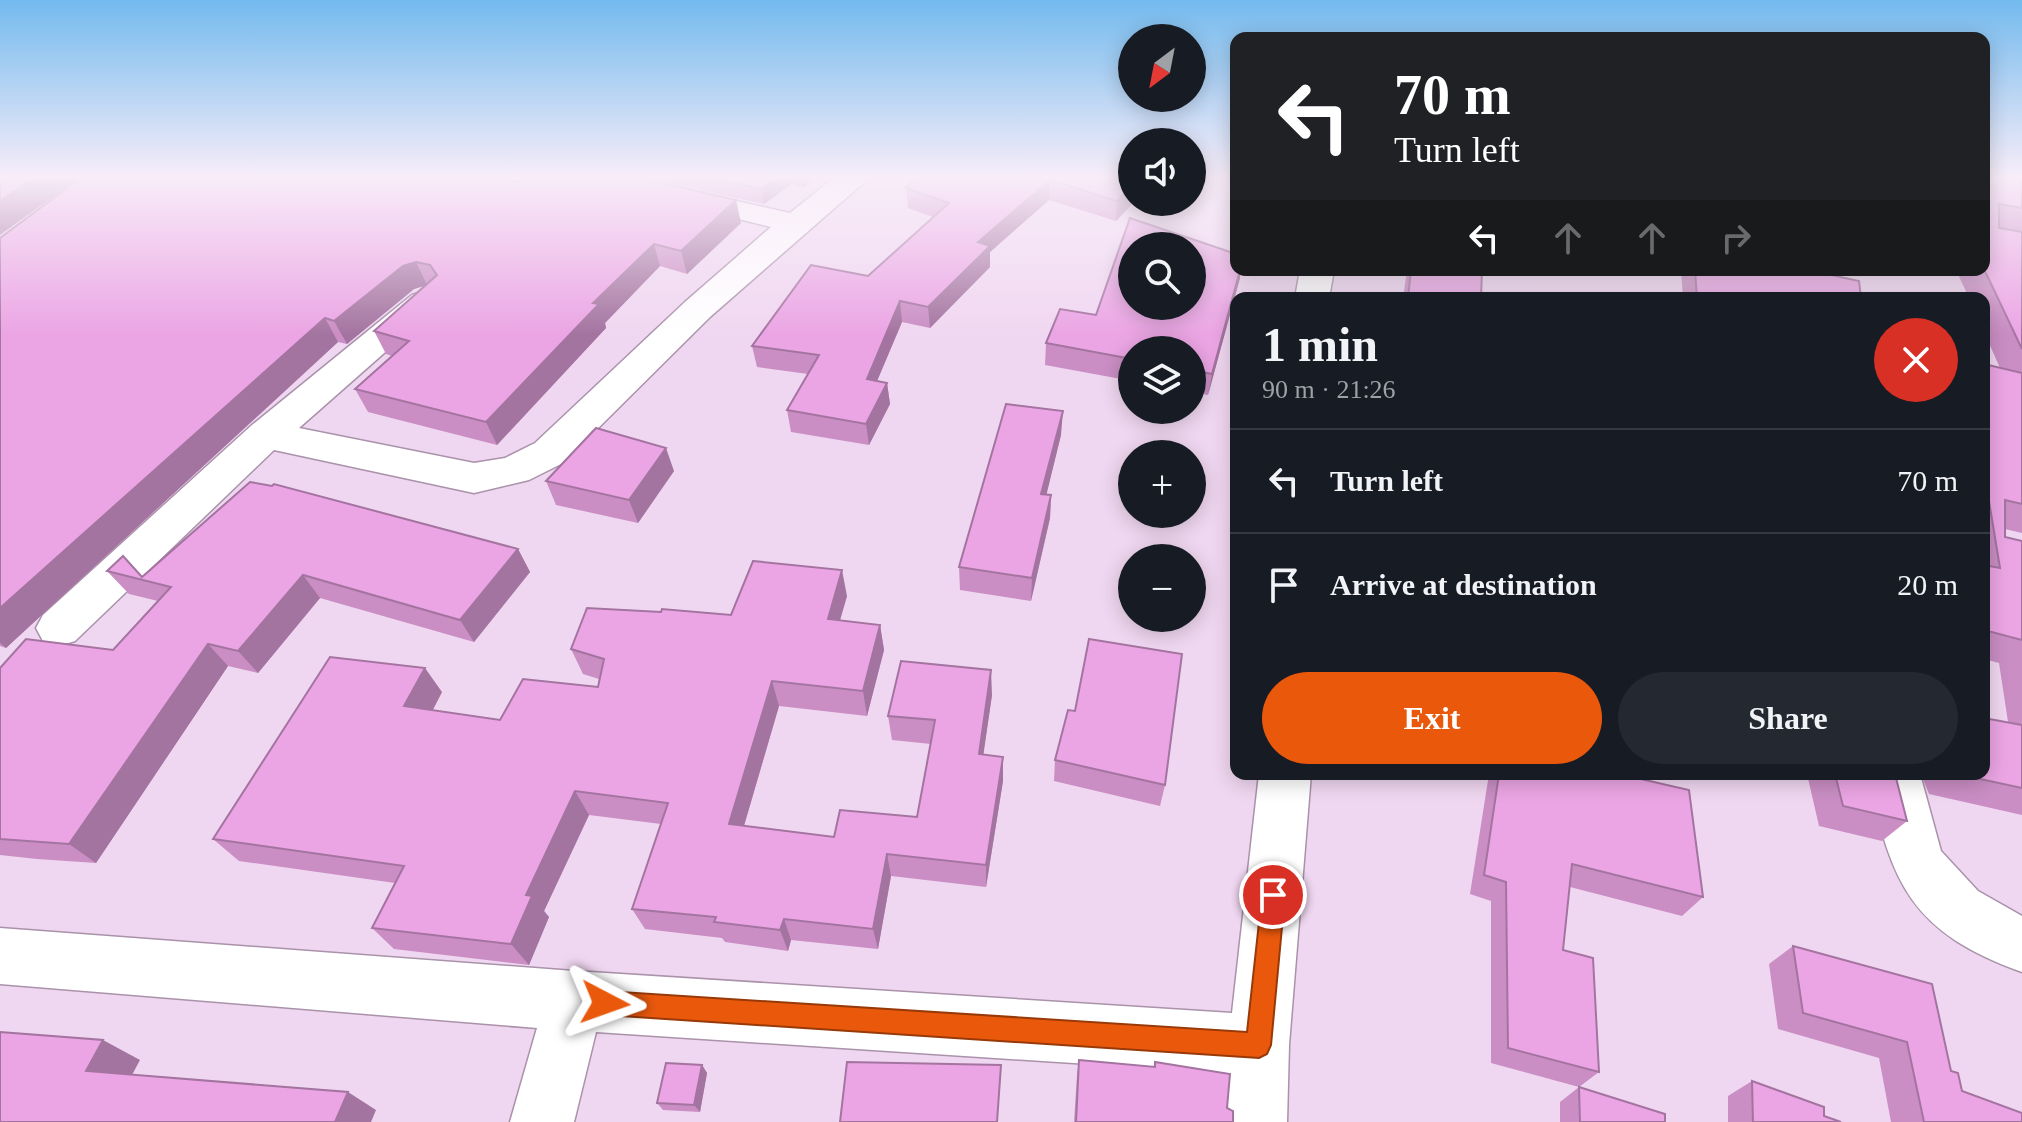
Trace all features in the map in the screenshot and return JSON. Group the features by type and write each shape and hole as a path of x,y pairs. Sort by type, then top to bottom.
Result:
{"street":[{"path":"266,435 474,478 515,470 549,453 726,281 786,229"},
{"path":"59,628 266,435 428,298"},
{"path":"1255,1122 1259,1045 1284,780"},
{"path":"1896,780 1915,856 1950,905 1997,937 2022,944"},
{"path":"0,956 574,1001 1259,1045"},
{"path":"542,1122 574,1001"}],"building":[{"path":"12,229 704,229 681,251 654,244 593,303 599,304 486,422 355,389 409,341 374,331 437,275 430,265 416,262 403,266 334,321 325,318 0,608 0,238"},
{"path":"920,229 993,229 978,242 990,246 928,307 900,301 867,379 887,383 866,424 787,410 819,355 752,346 811,265 868,276"},
{"path":"1126,229 1171,232 1125,232"},
{"path":"1990,229 2022,232 2022,349 1987,276 1990,276"},
{"path":"1206,244 1230,252 1230,276 1238,276 1234,292 1230,292 1230,307 1212,374 1206,373 1206,336 1118,336 1118,356 1046,343 1060,309 1096,315 1118,252 1118,320 1206,320"},
{"path":"1410,276 1482,276 1481,292 1409,292"},
{"path":"1695,276 1836,276 1859,281 1860,292 1697,292"},
{"path":"1990,365 2022,373 2022,504 2005,500 2005,537 2022,541 2022,640 1990,632 1990,566 2000,568 1990,507"},
{"path":"1006,404 1063,411 1041,494 1051,495 1032,578 959,567"},
{"path":"596,428 666,448 629,500 546,481"},
{"path":"250,482 274,484 518,549 460,620 303,575 238,651 208,644 69,844 0,839 0,668 26,639 113,650 171,587 107,571 123,556 142,577"},
{"path":"753,561 842,570 828,619 880,625 863,691 772,681 729,824 834,837 840,810 917,817 935,720 888,716 901,661 991,670 979,754 1003,757 986,865 887,854 873,929 784,919 780,930 714,922 716,917 632,909 668,803 575,791 526,895 532,896 511,944 372,928 404,866 213,839 330,657 425,668 404,706 500,720 523,679 598,687 604,659 571,649 587,608 661,612 662,609 731,615"},
{"path":"1089,639 1182,654 1165,785 1055,760 1068,710 1075,711"},
{"path":"1990,719 2022,725 2022,788 1985,780 1990,780"},
{"path":"1498,780 1645,780 1689,790 1703,897 1572,864 1563,950 1593,958 1599,1072 1508,1048 1506,882 1484,875"},
{"path":"1836,780 1897,780 1907,821 1843,806"},
{"path":"1793,946 1932,984 1951,1071 1958,1073 1962,1091 2022,1113 2022,1122 1924,1122 1907,1042 1803,1013"},
{"path":"0,1032 103,1040 86,1071 348,1092 335,1122 0,1122"},
{"path":"1079,1060 1155,1067 1155,1062 1230,1074 1227,1108 1233,1111 1233,1122 1076,1122"},
{"path":"847,1062 1001,1065 997,1122 840,1122"},
{"path":"666,1063 702,1065 694,1105 657,1103"},
{"path":"1752,1081 1824,1107 1824,1116 1841,1122 1753,1122"},
{"path":"1579,1087 1665,1114 1665,1122 1580,1122"}],"route":[{"path":"605,1003 1259,1045 1273,895"}]}
